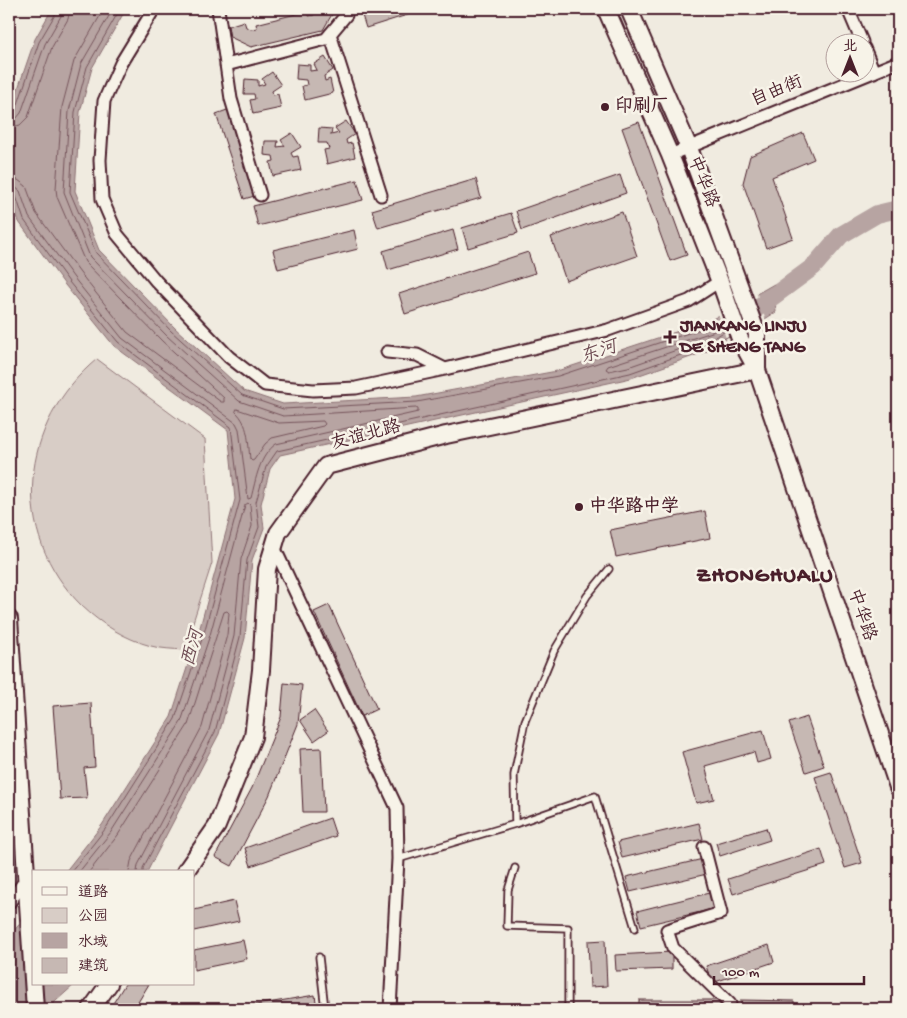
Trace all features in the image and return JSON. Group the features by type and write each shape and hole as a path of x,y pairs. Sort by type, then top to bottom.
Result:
{"street":[{"path":"154,9 121,63 104,101 100,160 102,199 117,234 156,281 229,357 266,385 313,390 356,388 445,370 608,330 689,301 721,284"},
{"path":"218,9 231,99 260,195"},
{"path":"226,65 326,39 346,15 344,9"},
{"name":"中华路","path":"606,9 670,155 721,284 740,339 757,370 898,787"},
{"name":"中华路","path":"629,9 689,148 738,280 757,334 757,370"},
{"path":"848,9 858,32"},
{"path":"330,34 381,195"},
{"name":"自由街","path":"874,72 898,62"},
{"name":"自由街","path":"670,155 850,82"},
{"path":"387,352 417,355 445,370"},
{"name":"友谊北路","path":"187,870 217,826 253,737 261,670 267,569 278,533 326,466 446,436 757,370"},
{"path":"274,547 397,808 398,859 390,1009"},
{"path":"9,619 16,825 26,879 32,967"},
{"path":"704,847 721,913 667,930 673,948 730,1004 730,1009"},
{"path":"9,904 26,879"},
{"path":"33,986 35,1009"},
{"path":"92,1009 107,986"}],"lane":[{"path":"515,824 514,774 525,721 554,651 586,596 609,569"},
{"path":"398,859 515,824 595,796 635,928"},
{"path":"516,868 508,890 507,926 568,928 568,1009"},
{"path":"319,957 326,1009"}],"green space":[{"path":"97,359 205,439 212,563 184,650 159,648 141,643 123,635 97,619 82,606 58,577 42,546 34,513 33,479 39,446 52,414 71,385"}],"water":[{"name":"西河","path":"52,9 126,9 92,68 80,112 75,191 99,250 175,328 244,391 283,404 416,397 557,371 709,321 774,284 776,312 722,346 631,378 280,455 270,469 261,504 264,528 252,560 245,638 219,734 148,870 67,870 102,825 171,717 199,631 235,499 228,430 114,346 65,285 19,222 9,190 9,115 35,39"},
{"path":"32,910 32,986 73,986 47,1009 9,1009 9,936"}],"pier":[{"path":"756,291 766,321 728,345 718,313"}],"building":[{"path":"317,9 335,9 323,30 251,47 230,37 228,26 244,21 246,27 251,29 257,28 256,24 308,11 309,16 314,15"},
{"path":"360,9 426,9 366,28"},
{"path":"325,57 333,70 324,76 325,81 330,79 333,93 305,100 302,86 307,85 306,80 296,79 297,64 310,65 310,71 317,70 314,64"},
{"path":"272,72 281,85 272,91 273,95 278,94 281,108 253,114 250,100 255,99 254,94 244,94 245,79 258,80 258,86 265,84 262,79"},
{"path":"230,109 258,195 244,199 216,114"},
{"path":"346,121 355,134 346,140 347,144 352,143 355,157 327,164 324,150 329,149 327,143 318,143 319,128 332,129 331,135 339,133 335,128"},
{"path":"639,122 687,255 670,261 622,128"},
{"path":"292,133 301,147 291,153 293,157 298,156 301,170 273,176 270,162 274,161 273,156 264,155 265,141 278,141 277,147 285,146 281,140"},
{"path":"803,133 814,159 772,177 793,238 766,248 743,183 750,156"},
{"path":"620,175 626,193 522,230 516,211"},
{"path":"476,179 481,198 378,228 372,210"},
{"path":"357,180 363,200 258,226 253,206"},
{"path":"622,212 637,256 566,281 551,237"},
{"path":"511,213 518,233 468,248 462,228"},
{"path":"354,230 358,249 278,269 273,250"},
{"path":"453,230 458,249 388,270 383,251"},
{"path":"528,252 535,273 405,314 399,294"},
{"path":"705,511 710,538 616,557 610,530"},
{"path":"329,605 377,709 362,716 314,612"},
{"path":"284,683 302,685 298,724 269,796 232,866 215,857 252,788 281,717"},
{"path":"91,703 95,767 84,768 87,798 60,799 53,706"},
{"path":"314,710 328,731 314,741 300,720"},
{"path":"807,717 824,766 806,772 789,723"},
{"path":"763,730 771,759 757,763 754,752 705,766 714,799 696,803 682,752"},
{"path":"321,748 324,812 303,812 300,749"},
{"path":"831,772 862,863 845,868 815,777"},
{"path":"330,818 336,836 251,866 245,848"},
{"path":"699,823 703,839 622,858 618,842"},
{"path":"766,828 770,840 720,856 716,843"},
{"path":"821,849 826,865 733,894 728,879"},
{"path":"703,859 707,874 630,892 626,877"},
{"path":"709,893 713,909 641,926 637,911"},
{"path":"234,901 239,921 195,931 195,910"},
{"path":"243,940 247,959 195,970 195,950"},
{"path":"605,940 607,986 590,987 588,941"},
{"path":"769,945 774,962 712,983 706,966"},
{"path":"672,952 672,969 616,971 615,955"},
{"path":"124,986 148,986 134,1009 119,1009 112,1005"},
{"path":"315,995 317,1009 232,1009"},
{"path":"639,1000 720,1000 720,1009 639,1009"},
{"path":"741,1000 794,1001 794,1009 741,1009"}],"waterway":[{"name":"东河","path":"756,309 813,267 841,235 877,214 898,209"}],"place":[{"name":"印刷厂","path":"605,107"},
{"name":"JIANKANG LINJU DE SHENG TANG","path":"670,337"},
{"name":"中华路中学","path":"579,507"}],"district":[{"name":"ZHONGHUALU","path":"765,577"}]}
